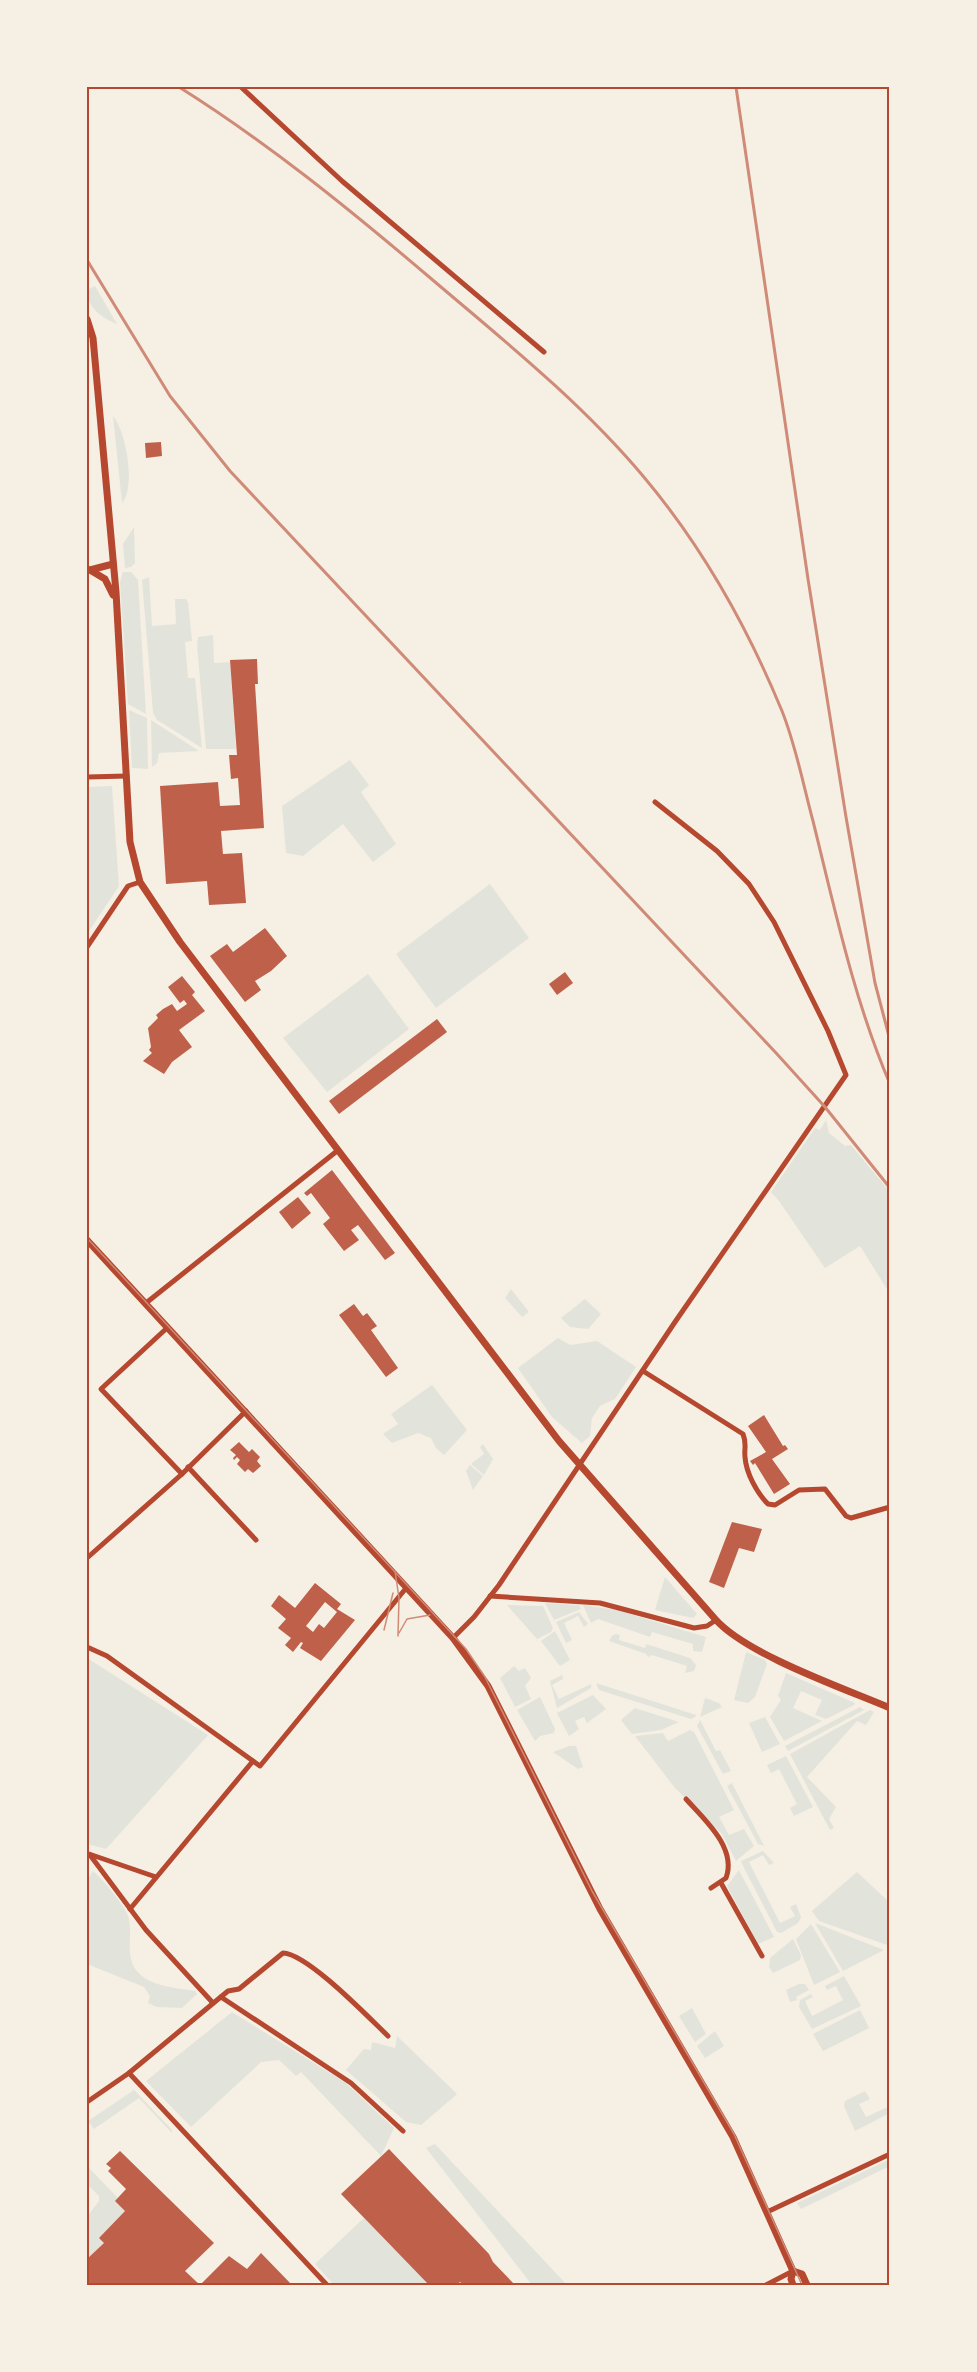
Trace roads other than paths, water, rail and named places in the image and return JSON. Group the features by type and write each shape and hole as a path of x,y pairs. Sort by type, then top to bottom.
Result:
{"street":[{"path":"241,87 342,181 544,352"},
{"path":"87,320 93,338 113,564 130,842 140,882 155,908 337,1151 579,1464 716,1620 735,1636 775,1657 890,1708"},
{"path":"89,570 113,564"},
{"path":"89,570 105,579 111,589 114,603"},
{"path":"87,777 127,776"},
{"path":"453,1638 490,1596 846,1075 828,1030 774,922 749,884 717,850 655,802"},
{"path":"87,947 128,886 140,882"},
{"path":"146,1303 337,1151"},
{"path":"87,1240 453,1638 488,1686 580,1871 733,2137 793,2271 790,2279 793,2285"},
{"path":"168,1327 102,1389 182,1474"},
{"path":"643,1371 743,1434 747,1443 744,1454 746,1468 768,1504 775,1505 799,1490 825,1489 846,1516 851,1518 890,1507"},
{"path":"87,1558 182,1474 246,1411"},
{"path":"188,1467 256,1540"},
{"path":"87,1647 107,1656 260,1766 407,1587"},
{"path":"490,1596 600,1603 694,1628 707,1626 716,1620"},
{"path":"130,1909 253,1761"},
{"path":"686,1799 714,1831 729,1860 728,1871 721,1882 711,1888"},
{"path":"89,1854 156,1877"},
{"path":"89,1854 130,1909 213,2003"},
{"path":"721,1882 762,1956"},
{"path":"87,2102 129,2073 228,1991 239,1989 276,1958 287,1953 299,1958 336,1987 388,2037"},
{"path":"221,1997 351,2083 403,2131"},
{"path":"129,2073 327,2285"},
{"path":"767,2212 890,2154"},
{"path":"766,2285 793,2271 802,2274 807,2285"}],"tram line":[{"path":"87,1238 466,1649 485,1677 592,1891 734,2134 802,2285"},
{"path":"395,1571 399,1598 398,1636"},
{"path":"384,1630 393,1593"},
{"path":"399,1633 407,1619 430,1615"}],"railway":[{"path":"179,87 212,108 338,201 512,347 567,396 619,448 685,530 722,588 754,648 787,724 856,987 890,1084"},
{"path":"736,87 808,579 846,817 875,983 890,1040"},
{"path":"87,260 170,396 230,471 777,1054 825,1107 890,1188"}]}
